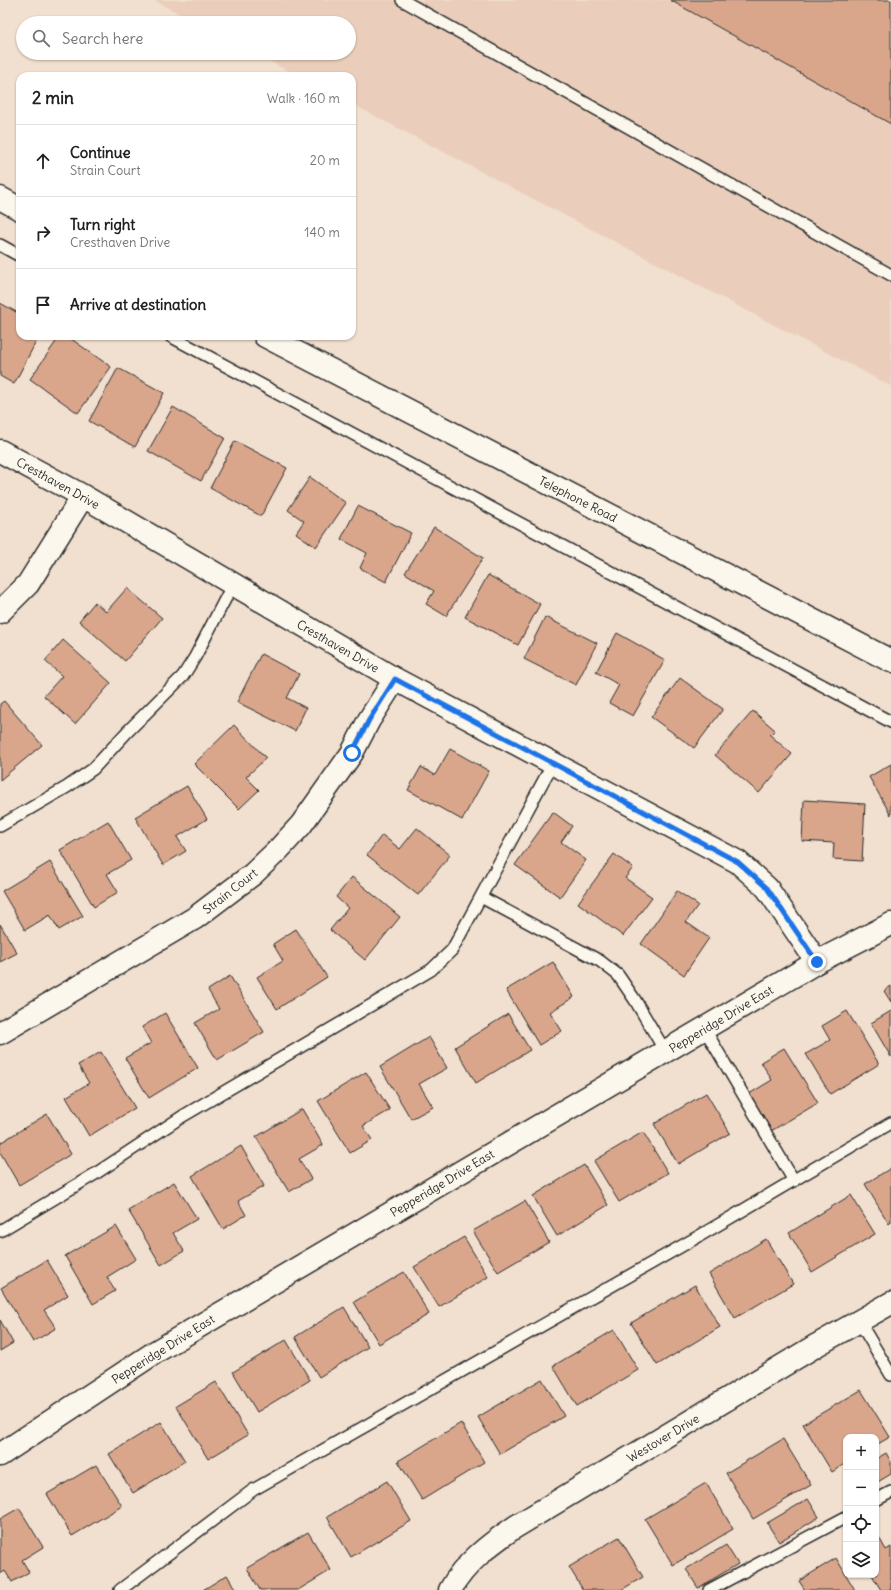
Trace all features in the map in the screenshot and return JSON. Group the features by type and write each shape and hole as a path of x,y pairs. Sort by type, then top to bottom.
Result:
{"street":[{"path":"0,198 16,207"},
{"name":"Telephone Road","path":"273,340 891,661"},
{"name":"Cresthaven Drive","path":"0,451 83,496 395,679 738,862 767,888 817,962"},
{"path":"0,612 28,584 83,496"},
{"name":"Strain Court","path":"0,1033 195,918 253,874 279,850 301,825 352,753 369,720 395,679"},
{"name":"Pepperidge Drive East","path":"0,1455 157,1351 817,962 891,924"},
{"name":"Westover Drive","path":"450,1590 456,1579 471,1562 492,1543 515,1527 810,1349 891,1303"}],"lane":[{"path":"402,0 891,275"},
{"path":"0,245 16,254"},
{"path":"177,340 891,722"},
{"path":"0,826 67,787 93,768 183,676 196,657 233,584"},
{"path":"0,1231 95,1174 183,1116 431,970 452,950 553,764"},
{"path":"481,897 600,961 618,975 635,1000 665,1051"},
{"path":"704,1028 794,1180"},
{"path":"120,1590 253,1490 680,1247 891,1124"},
{"path":"859,1321 891,1375"},
{"path":"879,1499 890,1494"},
{"path":"709,1590 843,1519"}],"shaded area":[{"path":"153,0 891,0 891,386 356,106 356,72 290,72 267,60 356,60 356,16 184,16"}],"building":[{"path":"670,0 891,0 891,124"},
{"path":"0,303 16,312 16,340 37,340 14,384 0,376"},
{"path":"57,340 73,340 111,367 78,413 30,379"},
{"path":"118,368 164,393 135,447 89,421"},
{"path":"173,407 225,438 201,481 148,451"},
{"path":"235,441 287,468 261,516 210,488"},
{"path":"310,477 346,503 316,547 296,533 304,521 288,510"},
{"path":"358,506 411,533 386,582 360,568 367,553 341,539"},
{"path":"434,527 483,558 446,616 426,604 434,591 405,573"},
{"path":"488,575 540,604 518,645 465,617"},
{"path":"127,588 162,618 125,661 79,621 95,602 106,612"},
{"path":"545,617 597,643 576,685 524,659"},
{"path":"617,633 665,660 633,716 609,703 619,685 596,672"},
{"path":"63,640 111,683 75,724 44,696 62,676 45,661"},
{"path":"261,654 299,674 287,698 306,708 295,731 237,702"},
{"path":"680,678 723,709 694,748 651,717"},
{"path":"4,701 42,745 0,780 0,704"},
{"path":"753,711 775,730 770,735 792,754 759,793 715,755"},
{"path":"234,725 266,758 246,777 259,790 239,809 194,764"},
{"path":"450,749 489,771 462,820 408,790 421,767 435,775"},
{"path":"891,764 891,815 869,777"},
{"path":"187,786 207,819 177,837 186,851 163,865 135,817"},
{"path":"804,800 865,804 862,861 833,859 834,843 802,841"},
{"path":"553,812 572,826 561,842 586,860 560,897 515,865"},
{"path":"108,821 131,860 107,874 118,892 94,907 60,850"},
{"path":"417,828 450,855 418,895 367,855 382,835 400,849"},
{"path":"614,854 633,868 625,878 652,897 623,936 578,903"},
{"path":"50,862 83,916 59,930 50,915 25,930 2,891"},
{"path":"352,877 400,917 365,960 330,930 348,908 336,897"},
{"path":"677,891 698,905 686,922 709,938 684,975 641,944"},
{"path":"0,924 17,953 0,962"},
{"path":"296,929 327,977 277,1009 257,977 283,961 273,944"},
{"path":"553,962 574,997 550,1012 562,1031 539,1045 506,990"},
{"path":"230,976 264,1032 217,1060 195,1023 219,1009 208,990"},
{"path":"891,986 891,1002 884,991"},
{"path":"847,1011 879,1064 830,1094 806,1054 830,1040 822,1026"},
{"path":"891,1011 891,1057 871,1023"},
{"path":"165,1013 198,1068 149,1098 125,1058 151,1043 142,1027"},
{"path":"508,1014 530,1050 476,1083 455,1047"},
{"path":"429,1037 447,1068 419,1084 433,1107 411,1119 380,1067"},
{"path":"784,1048 818,1103 771,1131 749,1094 772,1080 761,1062"},
{"path":"101,1052 135,1108 89,1136 66,1097 89,1083 78,1065"},
{"path":"366,1072 390,1110 363,1126 372,1140 350,1153 318,1101"},
{"path":"706,1093 730,1133 678,1164 654,1124"},
{"path":"302,1109 323,1145 299,1159 311,1179 289,1192 256,1137"},
{"path":"47,1114 71,1154 19,1185 0,1152 0,1143"},
{"path":"643,1132 668,1173 619,1202 594,1161"},
{"path":"241,1146 264,1186 238,1201 246,1215 223,1229 192,1176"},
{"path":"584,1165 608,1205 557,1236 533,1196"},
{"path":"891,1168 891,1222 889,1224 865,1184"},
{"path":"174,1182 197,1219 173,1233 184,1251 161,1265 128,1210"},
{"path":"851,1195 875,1234 812,1272 789,1233"},
{"path":"525,1201 549,1242 498,1272 473,1231"},
{"path":"116,1226 136,1259 107,1277 115,1291 93,1304 65,1256"},
{"path":"464,1237 488,1277 439,1307 414,1267"},
{"path":"766,1239 793,1284 735,1318 709,1274"},
{"path":"47,1260 68,1295 44,1310 56,1328 33,1342 1,1288"},
{"path":"404,1272 429,1314 379,1344 354,1302"},
{"path":"695,1285 720,1327 657,1365 631,1323"},
{"path":"344,1307 368,1347 319,1377 295,1337"},
{"path":"0,1320 13,1343 0,1351"},
{"path":"614,1330 638,1370 577,1406 553,1366"},
{"path":"286,1340 310,1380 257,1412 233,1372"},
{"path":"542,1379 564,1416 500,1454 478,1417"},
{"path":"216,1382 248,1435 208,1459 176,1406"},
{"path":"861,1390 890,1437 879,1443 879,1434 843,1434 843,1465 832,1472 803,1424"},
{"path":"161,1422 185,1461 133,1493 109,1454"},
{"path":"461,1423 484,1462 422,1500 398,1461"},
{"path":"783,1439 811,1485 753,1519 726,1473"},
{"path":"886,1453 891,1462 891,1474 879,1481 879,1470 879,1457"},
{"path":"96,1465 122,1506 72,1536 47,1494"},
{"path":"387,1481 411,1521 351,1557 327,1517"},
{"path":"706,1483 733,1529 673,1565 645,1519"},
{"path":"808,1499 819,1517 779,1542 767,1523"},
{"path":"19,1508 43,1547 22,1560 29,1572 12,1582 5,1571 0,1574 0,1519"},
{"path":"308,1532 331,1570 298,1590 260,1590 247,1568"},
{"path":"619,1537 643,1577 621,1590 583,1590 569,1567"},
{"path":"879,1537 886,1550 891,1547 891,1590 881,1590 874,1578 879,1578"},
{"path":"726,1545 738,1564 698,1588 686,1569"},
{"path":"836,1558 843,1570 843,1578 848,1578 855,1590 805,1590 799,1581"},
{"path":"227,1575 236,1590 203,1590"}],"route":[{"path":"352,753 369,720 395,679 738,862 767,888 817,962"}]}
